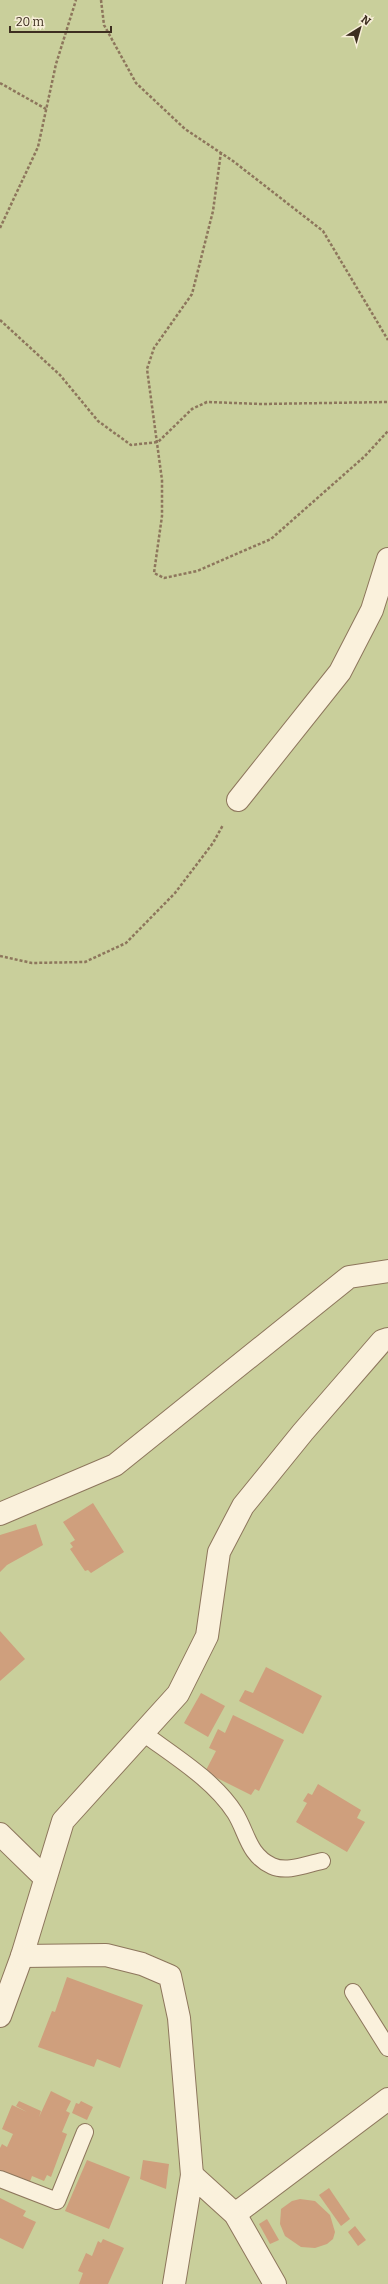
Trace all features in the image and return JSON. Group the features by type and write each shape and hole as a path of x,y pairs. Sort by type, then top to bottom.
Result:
{"street":[{"path":"238,800 340,672 372,610 388,559"},
{"path":"0,1514 115,1465 349,1277 388,1271"},
{"path":"0,2016 22,1956 45,1878 64,1821 178,1694 207,1636 219,1552 243,1506 308,1426 382,1341 388,1339"},
{"path":"0,1834 45,1878"},
{"path":"22,1956 106,1955 142,1964 170,1976 179,2018 192,2175 174,2284"},
{"path":"235,2214 388,2100"},
{"path":"192,2175 235,2214 275,2284"}],"lane":[{"path":"144,1733 214,1789 235,1813 245,1838 256,1855 272,1866 288,1869 322,1861"},
{"path":"354,1992 388,2048"},
{"path":"0,2179 57,2200 85,2132"}],"path":[{"path":"0,228 38,147 56,64 76,0"},
{"path":"101,0 104,25 136,83 186,129 221,152 323,231 388,340"},
{"path":"0,83 46,109"},
{"path":"221,152 213,211 192,294 154,348 147,369 162,480 162,516 154,573 164,578 197,571 270,539 366,456 388,431"},
{"path":"0,320 60,375 98,421 131,445 158,442 192,409 207,402 262,404 388,402"},
{"path":"0,956 32,963 85,962 126,943 175,893 213,843 238,800"}],"green space":[{"path":"0,0 388,0 388,2284 0,2284"}],"building":[{"path":"93,1503 124,1552 91,1573 88,1570 85,1571 70,1549 73,1547 70,1543 75,1540 63,1522"},
{"path":"36,1524 43,1545 7,1565 0,1572 0,1535"},
{"path":"0,1631 25,1659 0,1681"},
{"path":"266,1667 322,1696 303,1734 239,1701 245,1690 253,1693"},
{"path":"201,1693 225,1706 208,1737 184,1723"},
{"path":"233,1715 284,1740 259,1791 255,1789 251,1795 205,1772 216,1751 209,1748 218,1729 225,1733"},
{"path":"318,1784 361,1810 357,1818 365,1822 347,1852 296,1822 307,1803 303,1801 308,1793 312,1795"},
{"path":"67,1977 143,2005 120,2068 97,2059 94,2067 38,2047 52,2011 55,2012"},
{"path":"51,2091 71,2101 66,2111 70,2113 62,2132 67,2134 51,2177 47,2175 44,2181 32,2176 29,2184 0,2170 0,2148 2,2144 7,2147 13,2134 2,2129 12,2105 27,2112 16,2106 19,2101 41,2111 39,2117"},
{"path":"81,2101 93,2107 87,2120 72,2113 76,2103 79,2104"},
{"path":"87,2160 130,2177 109,2229 65,2211"},
{"path":"143,2160 169,2164 166,2189 140,2179"},
{"path":"329,2188 350,2219 341,2226 319,2195"},
{"path":"0,2198 26,2211 23,2216 36,2222 23,2249 0,2238"},
{"path":"300,2199 315,2201 330,2215 335,2232 333,2239 327,2244 315,2248 301,2247 285,2236 280,2224 281,2209 292,2201"},
{"path":"267,2219 279,2240 270,2244 259,2224"},
{"path":"355,2226 366,2240 358,2246 348,2232"},
{"path":"103,2239 124,2248 108,2284 79,2284 83,2273 78,2271 86,2253 92,2256 98,2241 101,2243"}]}
